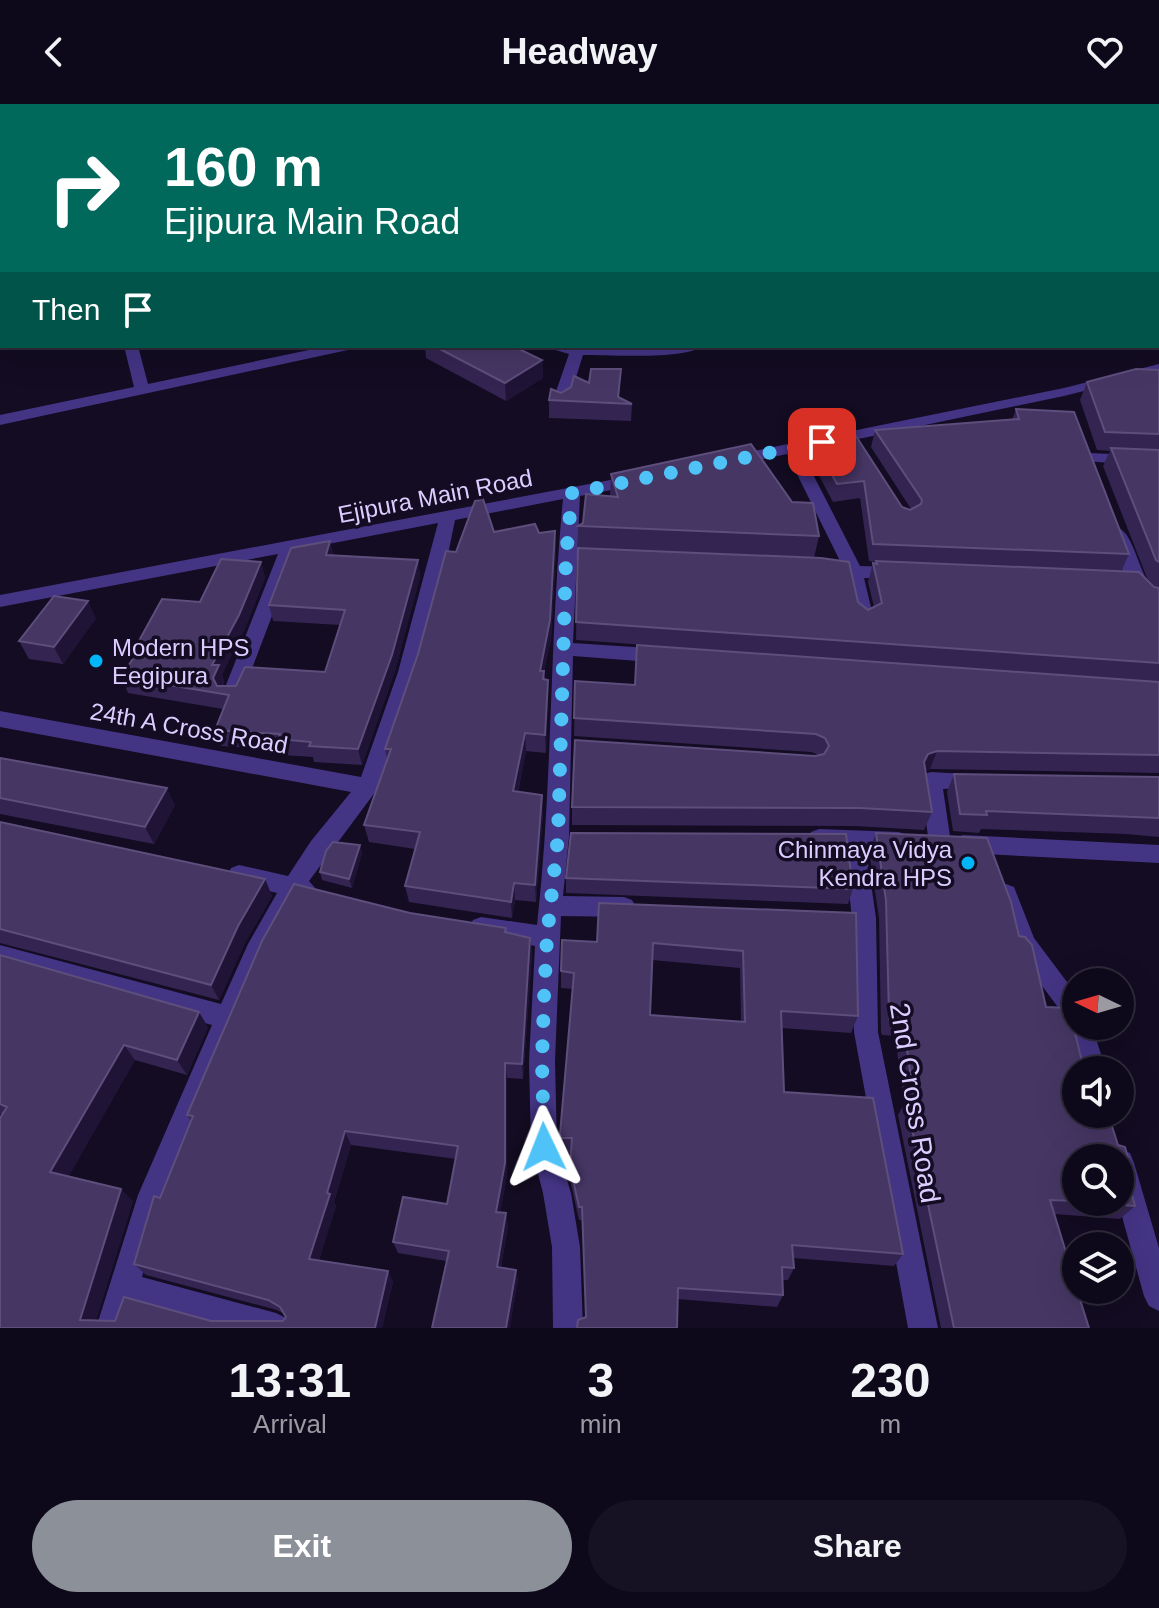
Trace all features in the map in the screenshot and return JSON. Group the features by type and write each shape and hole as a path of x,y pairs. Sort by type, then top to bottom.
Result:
{"street":[{"path":"132,348 142,390"},
{"path":"0,420 339,348"},
{"path":"560,348 577,351 682,348"},
{"path":"560,403 577,351"},
{"path":"718,463 792,448 856,442 1067,398 1159,368"},
{"path":"792,448 854,571 865,620"},
{"path":"1089,458 1159,461"},
{"name":"Ejipura Main Road","path":"0,601 447,519 660,475"},
{"path":"568,1328 566,1247 557,1193 544,1147 542,1061 547,937 566,837 568,746 565,649 574,557 572,493"},
{"path":"1110,513 1128,581 1152,600 1159,600"},
{"path":"111,1328 152,1195 256,952 319,847 368,787 408,672 433,584 447,519"},
{"path":"232,695 289,548"},
{"path":"809,569 917,573"},
{"path":"565,649 691,658"},
{"name":"24th A Cross Road","path":"0,719 368,787"},
{"path":"940,843 931,780 992,781"},
{"path":"791,838 854,838 1159,854"},
{"name":"2nd Cross Road","path":"854,838 856,917 866,1032 923,1328"},
{"path":"988,845 1024,944 1062,994"},
{"path":"216,870 324,894"},
{"path":"551,906 644,908"},
{"path":"458,924 547,937"},
{"path":"0,956 229,1018"},
{"path":"1134,1210 1159,1296"},
{"path":"125,1287 276,1328"}],"building":[{"path":"438,348 517,348 542,360 505,383"},
{"path":"591,369 621,369 618,397 632,404 549,400 551,389 561,393 571,387 574,376 589,383"},
{"path":"1136,369 1159,370 1159,434 1105,432 1087,382"},
{"path":"1016,409 1074,412 1129,554 873,544 864,481 837,484 811,438 854,433 902,507 910,510 921,504 922,500 875,430 1019,419"},
{"path":"751,444 792,502 813,503 819,536 578,526 583,523 586,494 618,497 611,474"},
{"path":"1111,448 1159,450 1159,562 1156,560"},
{"path":"483,499 494,532 535,524 539,533 555,531 550,620 540,671 544,671 543,679 548,680 545,735 525,733 513,791 542,795 535,885 514,883 511,902 405,886 420,832 364,825 391,749 385,749 418,654 446,551 456,552 475,501"},
{"path":"330,541 326,555 418,560 392,655 358,749 309,746 311,742 278,739 280,734 215,730 229,695 121,677 162,599 200,602 221,559 261,562 239,615 212,665 219,665 213,678 217,686 236,686 245,667 325,672 345,610 269,605 291,548"},
{"path":"578,548 821,558 849,562 858,602 868,610 882,603 873,563 877,564 876,561 1139,572 1159,588 1159,663 576,622"},
{"path":"54,596 88,601 54,647 19,641"},
{"path":"637,645 1159,682 1159,755 937,751 928,754 924,762 932,812 860,808 572,807 575,740 815,756 824,754 829,746 825,738 816,734 574,718 575,681 635,685"},
{"path":"0,758 167,788 145,827 0,798"},
{"path":"954,774 1159,777 1159,818 986,811 987,815 960,814"},
{"path":"0,822 265,879 238,926 211,985 0,929"},
{"path":"571,833 846,834 853,889 566,878"},
{"path":"876,833 987,838 1011,902 1019,936 1025,937 1032,945 1046,1007 1062,1008 1062,1040 1077,1040 1081,1056 1062,1056 1062,1128 1113,1128 1118,1144 1062,1144 1062,1200 1050,1200 1062,1239 1062,1304 1081,1304 1089,1328 954,1328 906,1100 914,1100 903,1020 889,1019 886,900"},
{"path":"333,842 360,845 349,879 320,872 326,851"},
{"path":"294,884 410,913 506,928 505,932 530,938 522,1064 505,1063 505,1163 496,1212 506,1213 497,1267 516,1270 506,1328 432,1328 449,1251 393,1242 403,1197 447,1204 458,1146 345,1131 327,1193 330,1194 309,1259 388,1271 375,1328 0,1328 0,1118 7,1107 0,1104 0,955 199,1012 177,1060 124,1045 50,1172 121,1189 80,1320 115,1321 124,1297 211,1321 283,1321 286,1317 280,1307 268,1300 134,1264 154,1196 160,1198 193,1116 187,1115 262,941"},
{"path":"599,903 856,913 858,1016 781,1011 784,1092 873,1098 903,1254 792,1245 794,1268 782,1267 783,1295 678,1288 677,1328 577,1328 578,1320 586,1317 582,1207 579,1207 570,1166 572,1138 561,1138 560,1134 574,973 561,971 562,940 597,942","holes":["653,943 743,951 745,1022 650,1015"]}],"place":[{"name":"Modern HPS Eegipura","path":"96,661"},
{"name":"Chinmaya Vidya Kendra HPS","path":"968,863"}],"route":[{"path":"544,1147 544,999 558,837 566,557 572,493 822,442"}]}
